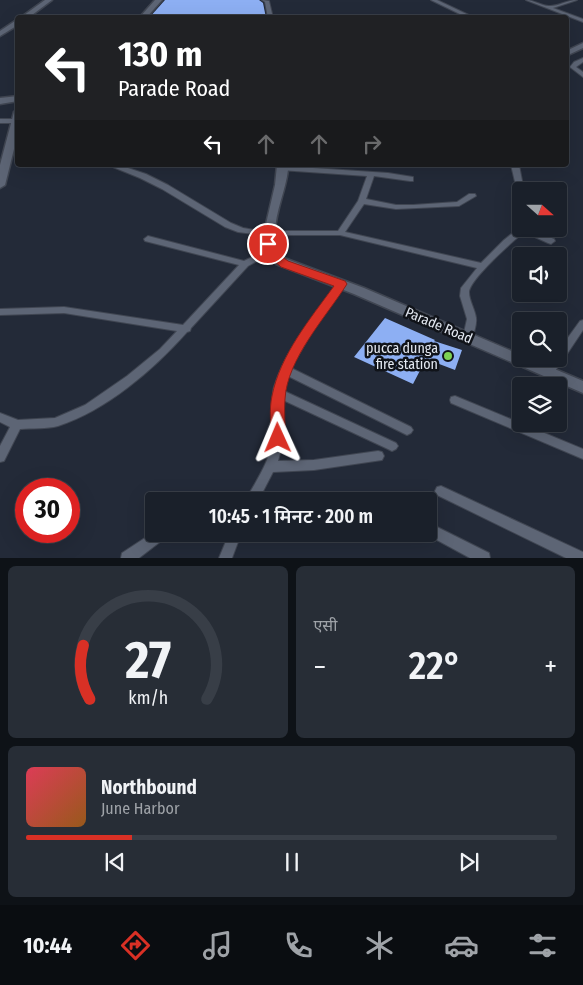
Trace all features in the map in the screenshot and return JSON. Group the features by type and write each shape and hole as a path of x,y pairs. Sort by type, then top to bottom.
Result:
{"main road":[{"path":"27,15 49,0"},
{"path":"145,15 159,0"},
{"path":"0,34 15,23"},
{"path":"569,52 583,45"},
{"path":"0,101 15,98"},
{"path":"0,185 12,154 15,126"},
{"path":"271,251 268,240 274,204 284,174 283,167"},
{"name":"Parade Road","path":"270,231 277,249 294,266"},
{"name":"Parade Road","path":"271,251 280,261 341,284 583,386"}],"street":[{"path":"266,0 270,15"},
{"path":"433,0 466,15"},
{"path":"528,0 582,19"},
{"path":"549,8 574,0"},
{"path":"575,70 574,65 583,60"},
{"path":"575,70 583,67"},
{"path":"575,70 583,75"},
{"path":"0,120 15,117"},
{"path":"121,167 158,183 228,226 249,232 340,233 482,266"},
{"path":"294,167 410,179"},
{"path":"515,167 519,182"},
{"path":"340,233 362,201 372,174"},
{"path":"362,201 396,207 413,207 459,204 472,196"},
{"path":"468,337 472,319 465,296 465,288 495,252 512,238"},
{"path":"544,238 551,241"},
{"path":"148,239 246,264"},
{"path":"0,417 17,425 56,422 89,408 131,379 187,329 246,264 271,251"},
{"path":"256,492 270,467 278,438 278,393 286,370 302,341 341,284"},
{"path":"0,312 64,310 187,329"},
{"path":"567,345 583,323"},
{"path":"548,372 552,367"},
{"path":"286,370 407,430"},
{"path":"278,393 392,446"},
{"path":"455,400 583,454"},
{"path":"0,457 17,425"},
{"path":"270,467 314,465 378,456"},
{"path":"441,491 581,558"},
{"path":"437,532 484,558"},
{"path":"127,558 150,542"},
{"path":"225,558 232,542"}],"building":[{"path":"165,0 259,0 263,3 265,15 152,15"},
{"path":"385,318 434,341 462,350 455,370 426,359 413,384 354,357"}],"place":[{"name":"pucca dunga fire station","path":"448,356"}],"route":[{"path":"268,244 271,251 284,264 341,284 302,341 283,377 279,387 278,398 278,438"}]}
